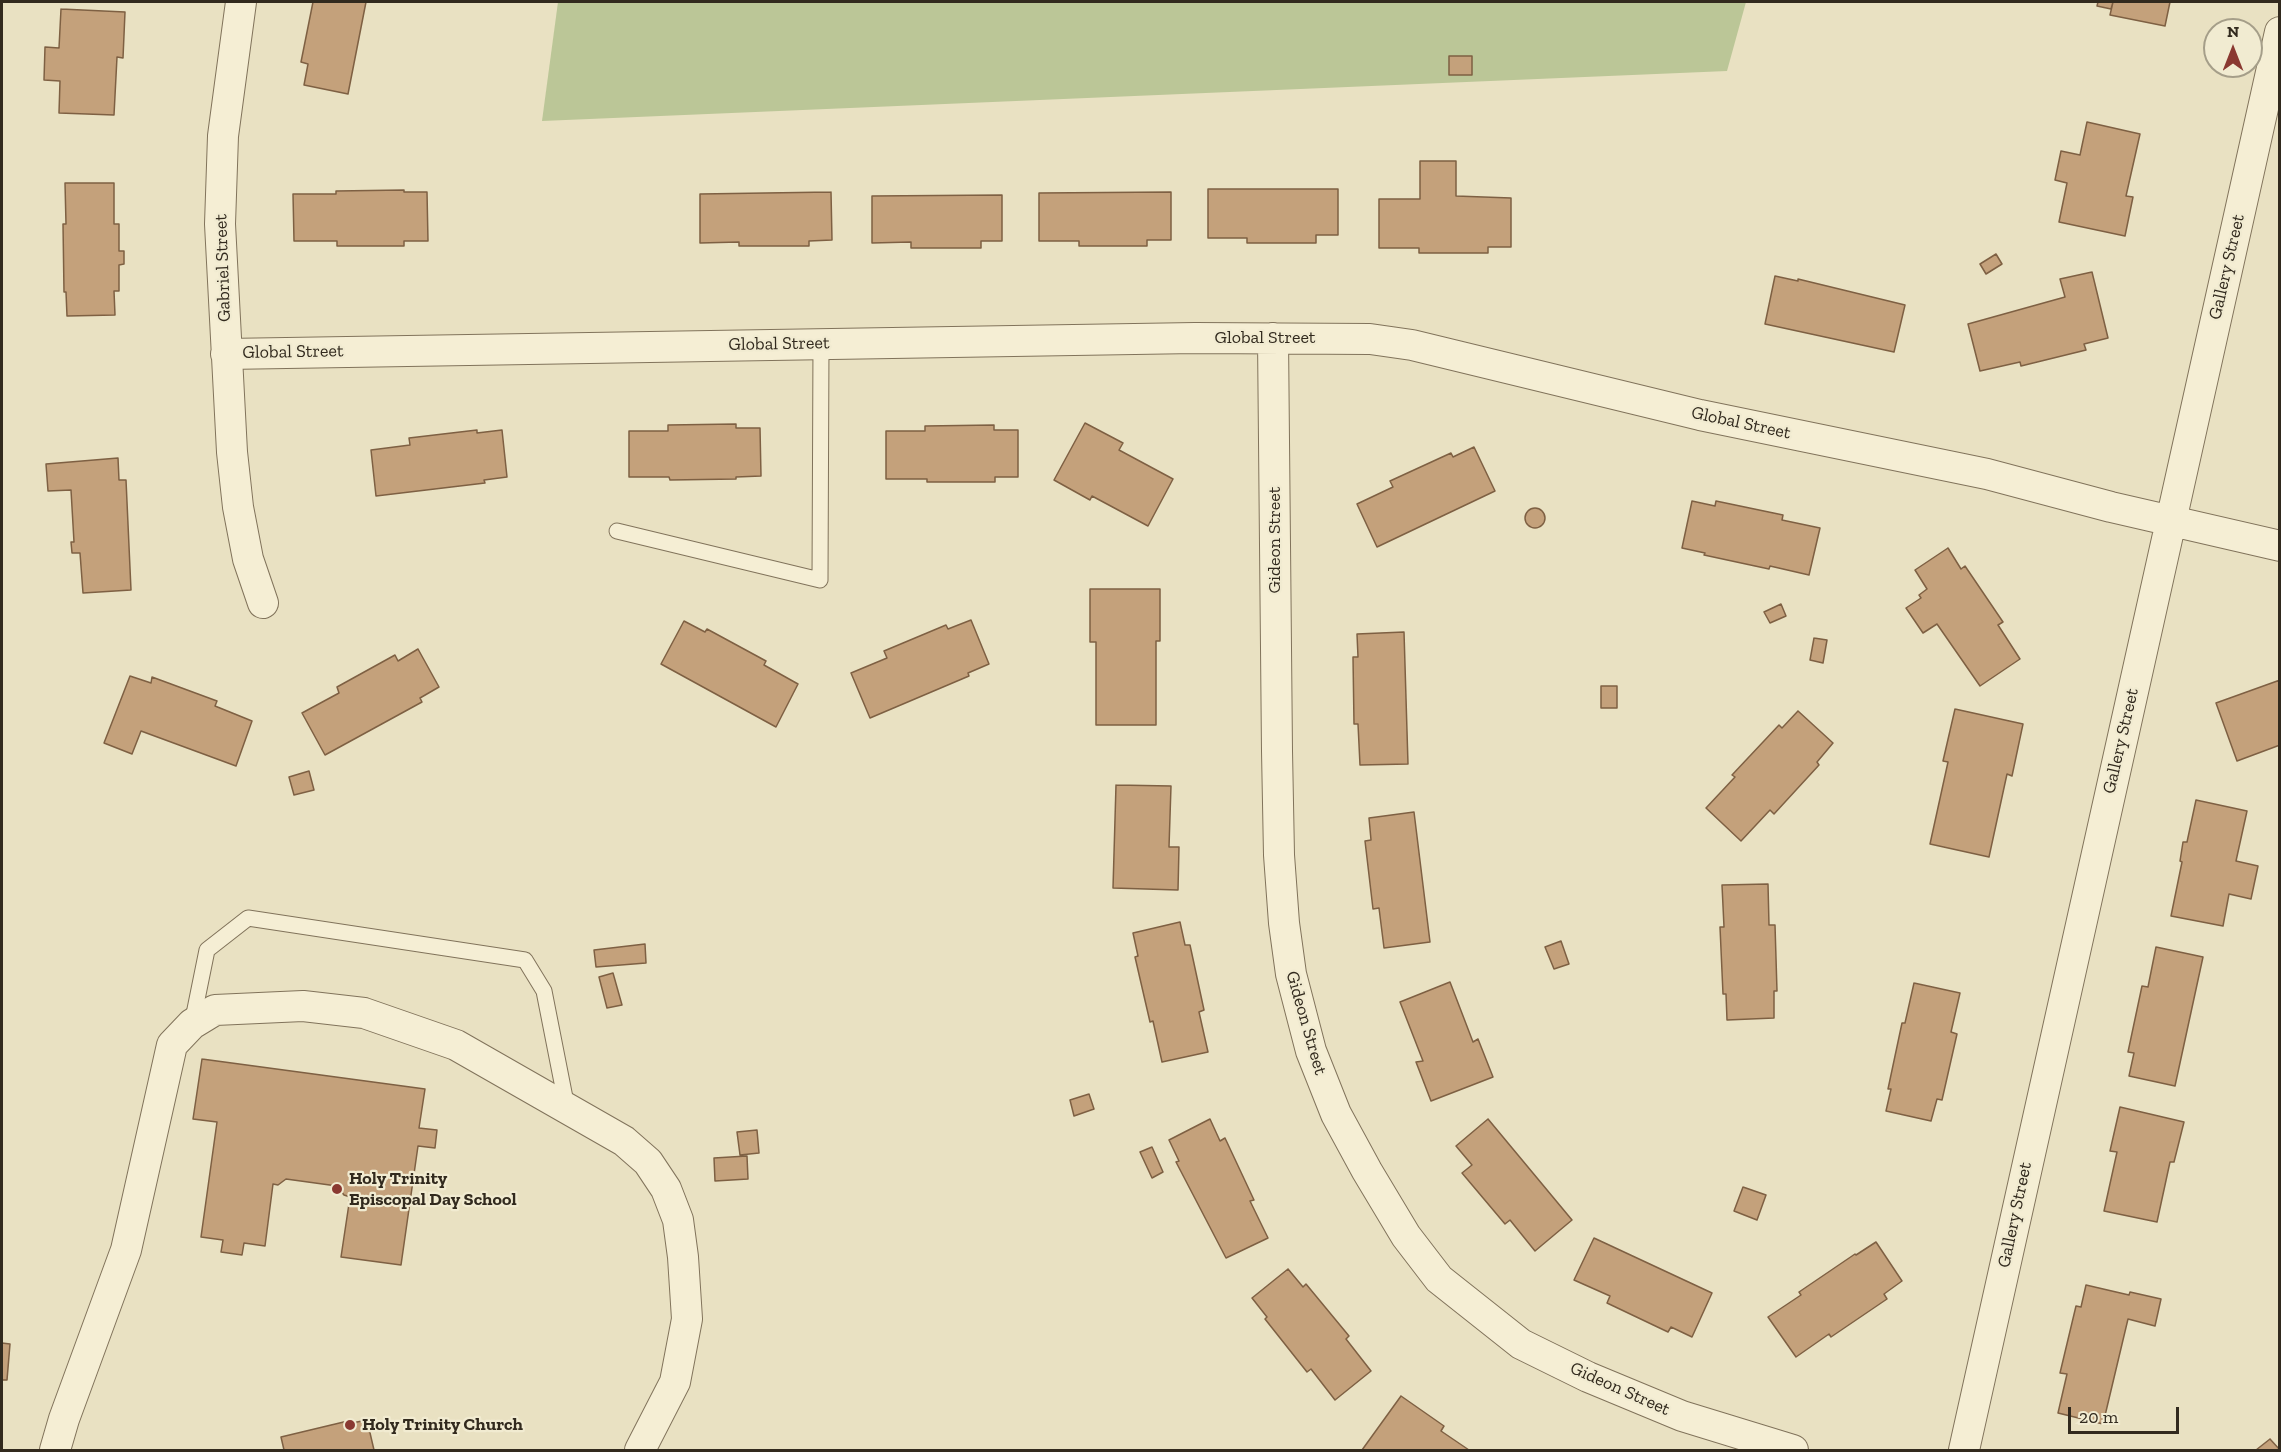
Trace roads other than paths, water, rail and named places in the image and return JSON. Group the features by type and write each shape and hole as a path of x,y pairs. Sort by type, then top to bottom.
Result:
{"street":[{"name":"Gabriel Street","path":"241,2 223,136 220,224 232,452 238,507 248,560 263,603"},
{"name":"Gallery Street","path":"1964,1450 2280,32"},
{"name":"Gideon Street","path":"1273,338 1277,751 1279,855 1284,923 1291,974 1308,1040 1336,1114 1367,1172 1406,1236 1439,1279 1521,1344 1588,1377 1682,1416 1793,1450"},
{"name":"Global Street","path":"226,354 821,343 1370,339 1412,345 1700,415 1987,474 2111,507 2280,546"},
{"path":"54,1450 126,1250 172,1045 192,1024 215,1010 303,1006 364,1013 456,1045 624,1141 648,1162 666,1189 678,1220 687,1319 675,1382 640,1450"}],"lane":[{"path":"617,531 820,580 821,343"},
{"path":"192,1024 207,950 248,918 525,960 544,991 567,1108"}],"place":[{"name":"Holy Trinity Episcopal Day School","path":"337,1189"},
{"name":"Holy Trinity Church","path":"350,1425"}]}
